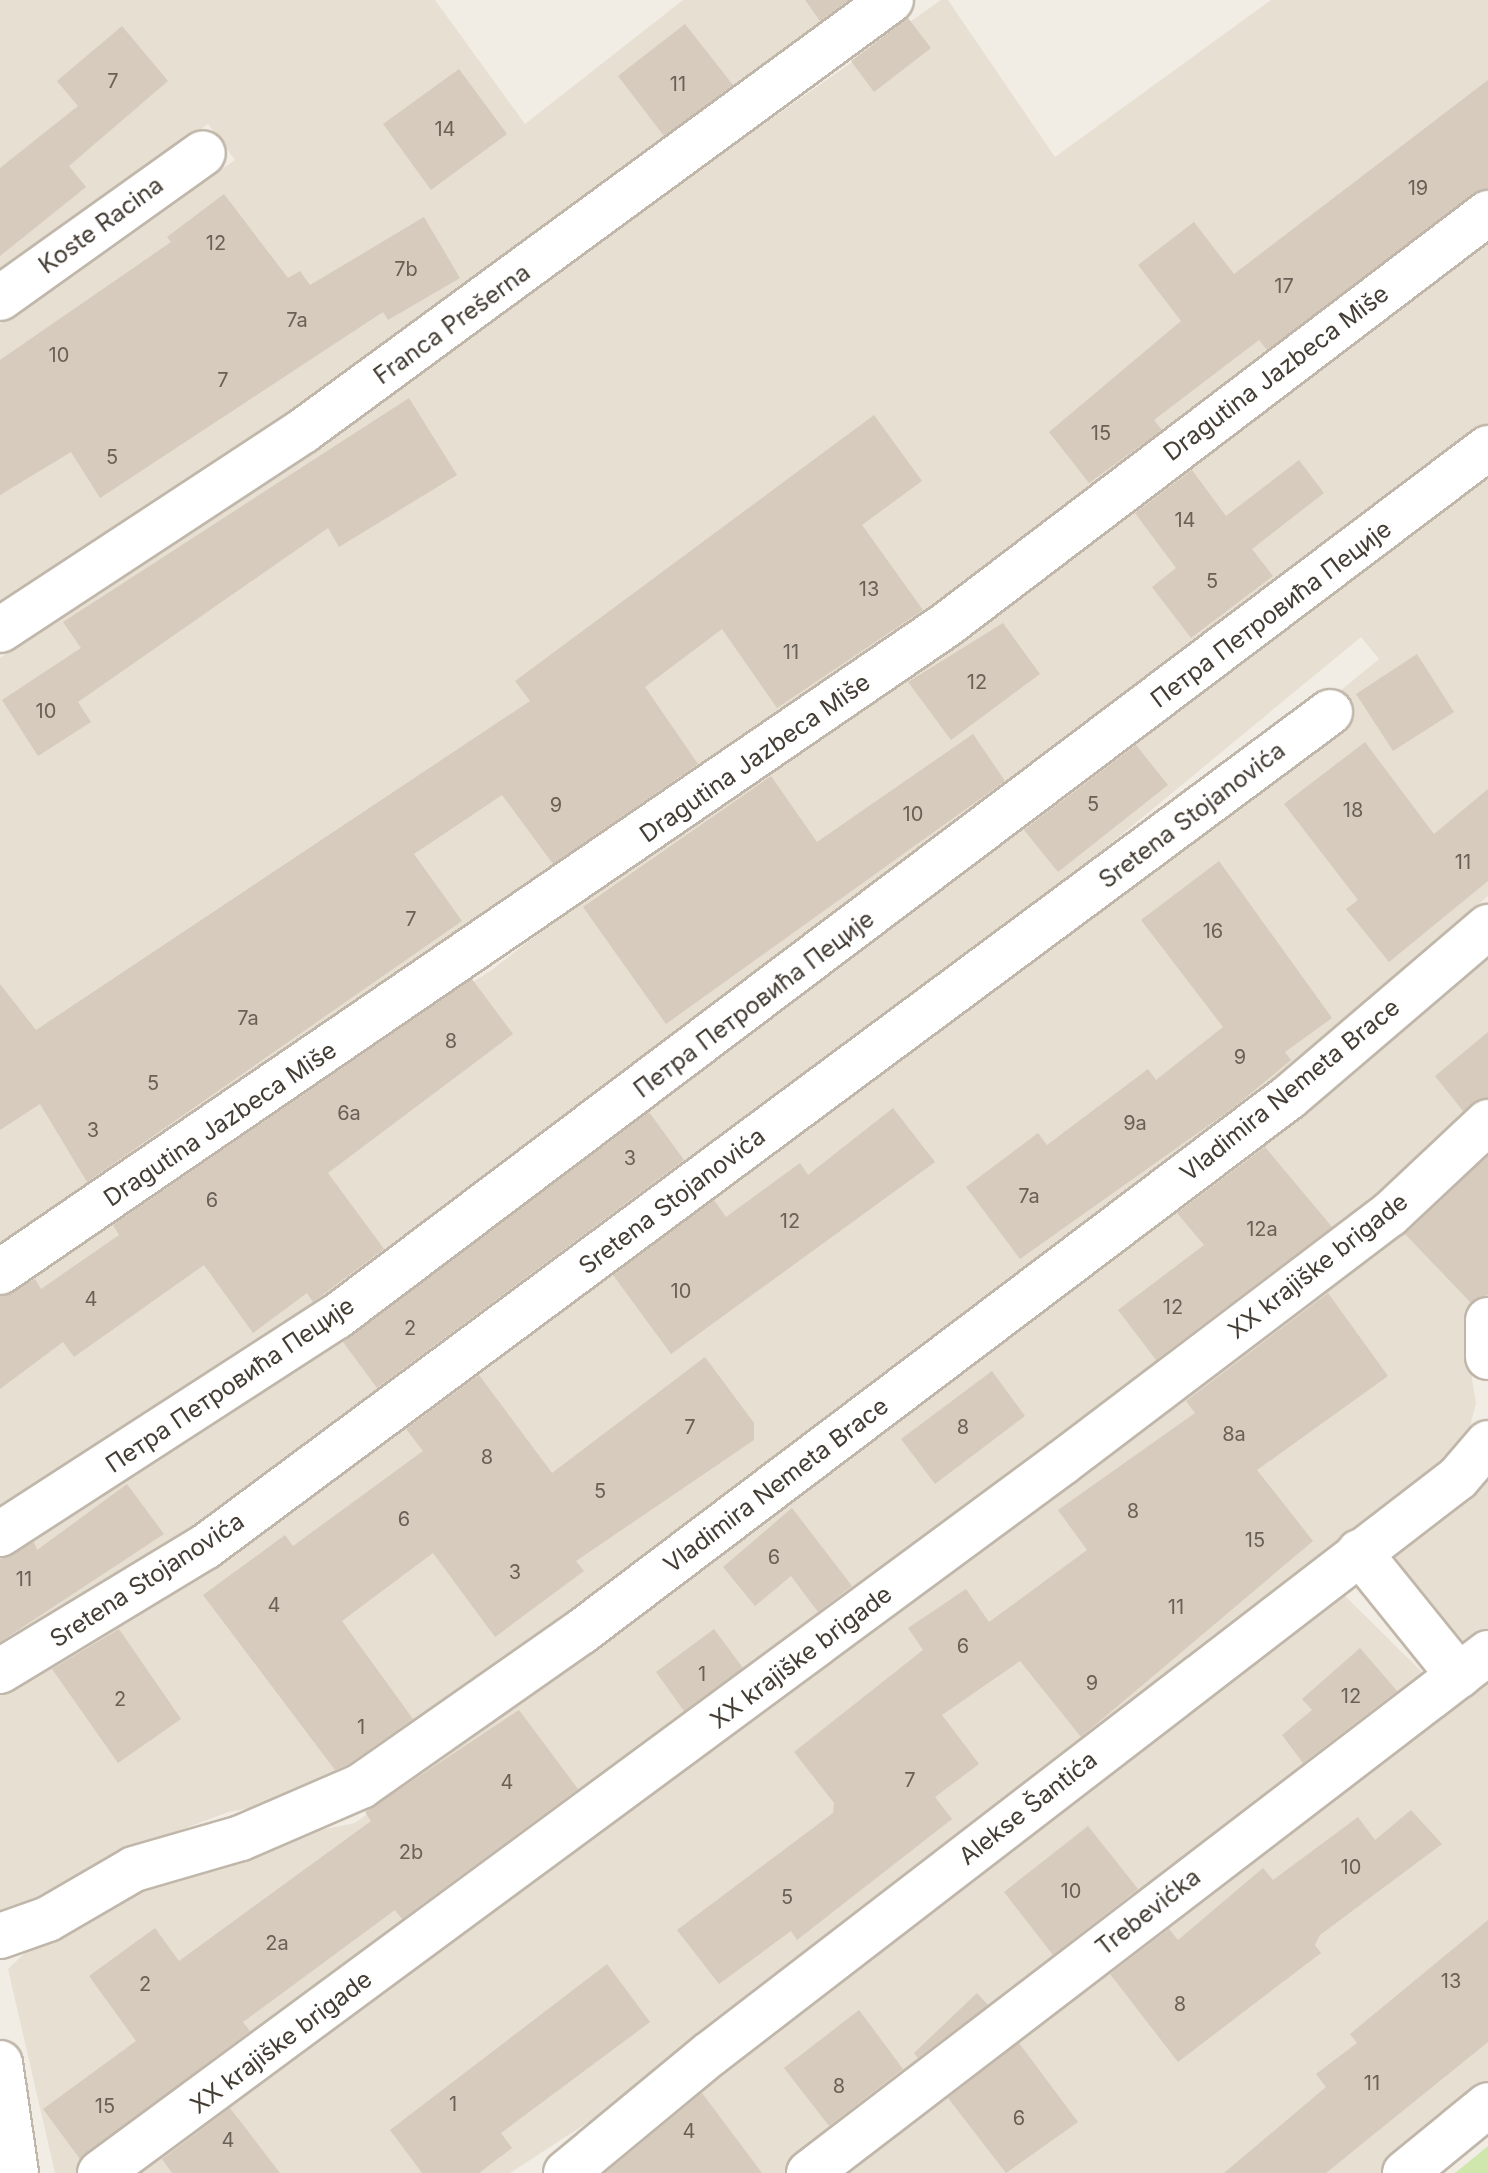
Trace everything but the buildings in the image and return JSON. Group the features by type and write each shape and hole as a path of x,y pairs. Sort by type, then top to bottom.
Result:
{"street":[{"name":"Franca Prešerna","path":"0,630 303,431 891,0"},
{"name":"Koste Racina","path":"0,298 203,153"},
{"name":"Dragutina Jazbeca Miše","path":"0,1272 946,625 1488,213"},
{"name":"Петра Петровића Пеције","path":"0,1534 336,1317 1488,448"},
{"name":"Sretena Stojanovića","path":"0,1671 205,1547 1330,712"},
{"name":"Vladimira Nemeta Brace","path":"0,1936 48,1919 134,1869 241,1838 361,1786 581,1632 1289,1097 1488,927"},
{"name":"XX krajiške brigade","path":"100,2173 1101,1434 1389,1215 1488,1122"},
{"path":"1488,1320 1488,1357"},
{"name":"Alekse Šantića","path":"566,2173 1359,1552 1458,1478 1488,1443"},
{"path":"1359,1552 1474,1664"},
{"name":"Trebevićka","path":"809,2173 1474,1664"},
{"path":"0,2063 16,2173"},
{"path":"1405,2173 1488,2105"}],"shaded area":[{"path":"0,0 435,0 525,124 683,0 875,0 0,626 0,324 235,160 208,124 0,272"},
{"path":"941,0 948,0 1055,157 1271,0 1488,0 1488,203 1211,417 0,1253 0,658"},
{"path":"1488,237 1488,896 1284,1074 336,1793 228,1812 128,1850 22,1916 0,1915 0,1695 935,1024 1379,659 1361,637 1040,902 448,1359 0,1667 0,1539 651,1085 634,1062 193,1398 0,1519 0,1296 235,1130 492,970 596,888 963,640"},
{"path":"1488,942 1488,1106 1351,1229 86,2173 55,2173 8,1969 30,1948 125,1888 232,1848 355,1823 830,1472 1305,1098"},
{"path":"1488,1146 1488,1301 1466,1343 1476,1403 1465,1446 613,2106 510,2173 127,2173"},
{"path":"1488,1467 1488,1630 1453,1657 1368,1567"},
{"path":"1340,1591 1429,1679 797,2173 587,2173"},
{"path":"1488,1661 1488,2087 1385,2173 830,2173"}],"green space":[{"path":"1488,2146 1488,2173 1455,2173"}]}
